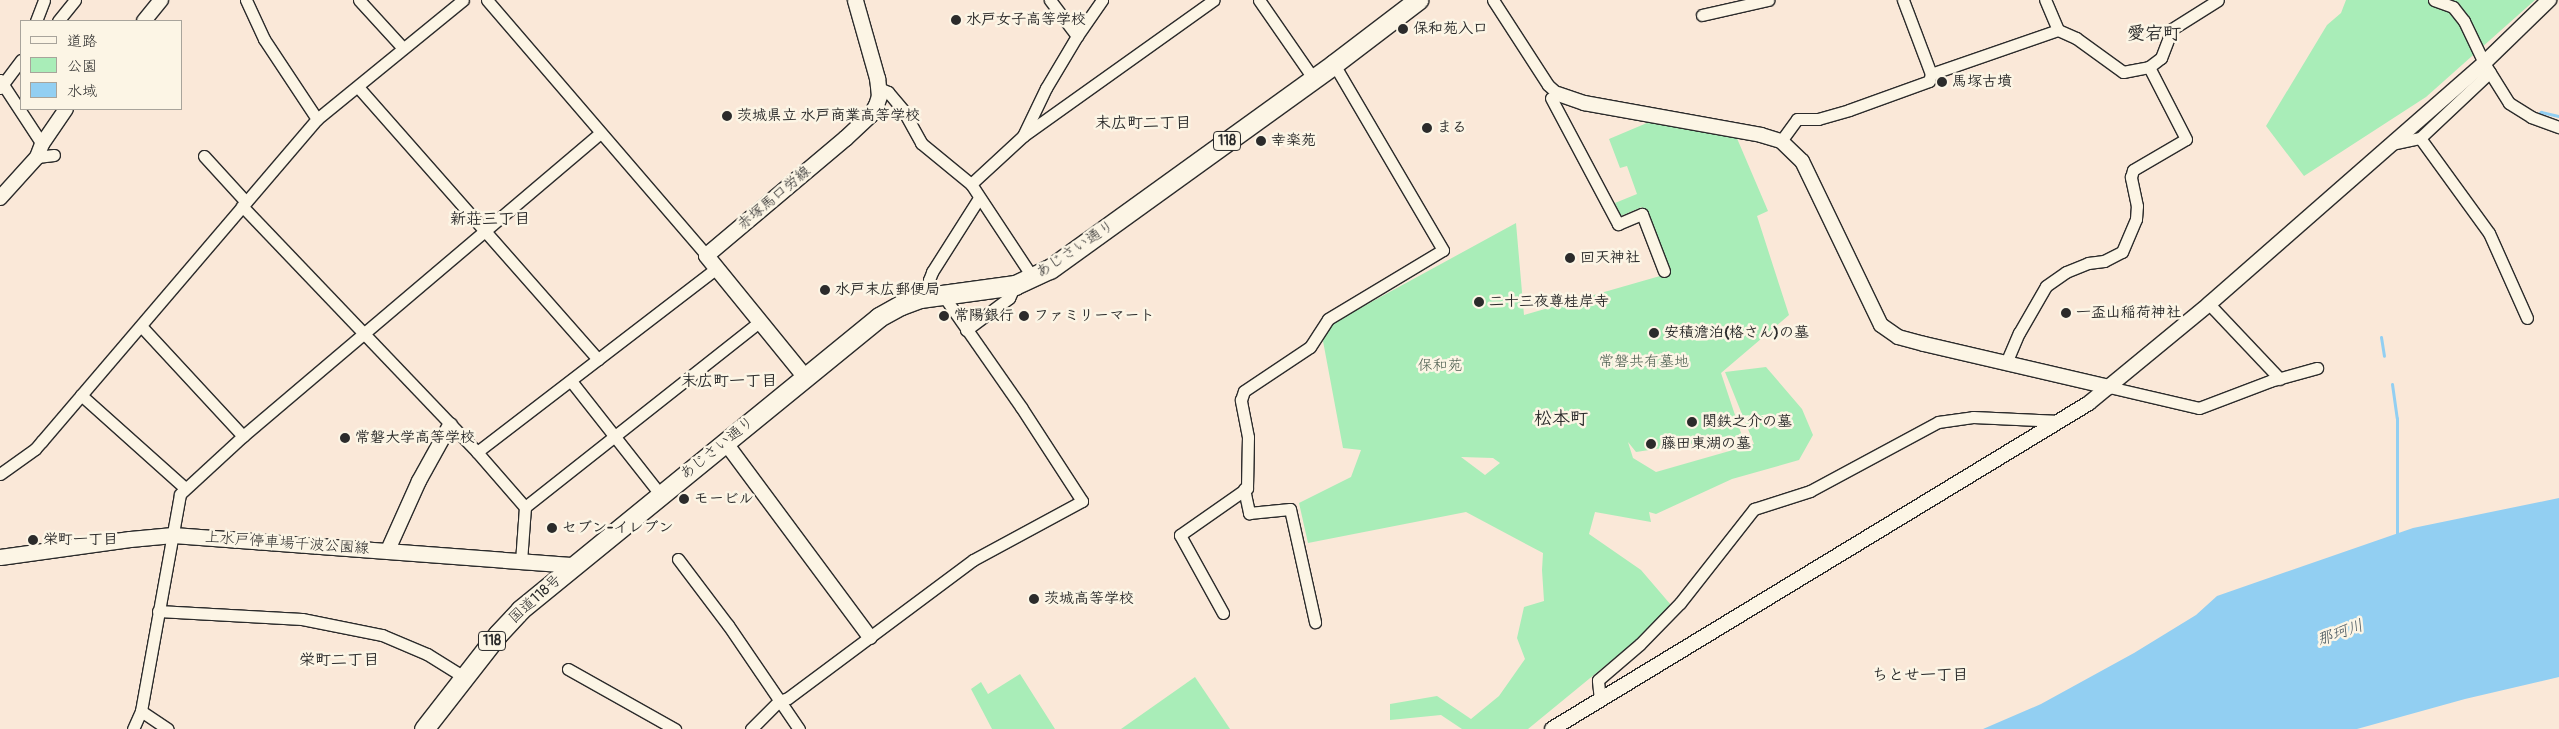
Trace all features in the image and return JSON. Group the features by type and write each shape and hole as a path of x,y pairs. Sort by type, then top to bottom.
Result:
{"highway":[{"name":"あじさい通り","path":"574,565 879,317 906,303 936,296 1015,285 1050,269 1334,64 1418,0"},
{"name":"国道118号","path":"424,729 498,634 520,610 574,565"}],"main road":[{"path":"854,0 879,88"},
{"name":"赤塚馬口労線","path":"706,255 870,116 876,105 879,88"},
{"path":"706,255 805,377"},
{"name":"上水戸停車場千波公園線","path":"0,557 130,538 172,535 574,565"}],"street":[{"path":"36,20 44,0"},
{"path":"59,20 75,0"},
{"path":"145,20 161,0"},
{"path":"246,0 264,39 318,118"},
{"path":"359,0 403,48"},
{"path":"0,474 35,449 318,118 403,48 448,4 463,0"},
{"path":"1050,0 1077,36"},
{"path":"1023,136 1046,88 1077,36 1102,0"},
{"path":"971,184 1023,136 1214,0"},
{"path":"1259,0 1313,78"},
{"path":"1493,0 1548,84 1618,224 1642,214 1664,271"},
{"path":"1702,16 1768,0"},
{"path":"1781,141 1797,119 1818,119 1849,110 1929,81 1931,74 1903,0"},
{"path":"2045,0 2058,30 2076,38 2123,72 2149,67 2161,58 2172,29 2218,0"},
{"path":"2434,0 2452,7 2464,21 2487,68 2510,103 2531,117 2559,127"},
{"path":"2391,144 2420,138 2549,0"},
{"path":"493,2 600,133 706,255"},
{"path":"1931,74 2058,30"},
{"path":"20,61 1,84 40,150 54,155"},
{"path":"1223,612 1180,535 1247,488 1248,438 1241,400 1244,391 1310,347 1328,319 1443,250 1334,64"},
{"path":"2006,363 2019,333 2046,286 2066,272 2088,263 2104,261 2122,252 2136,219 2137,206 2132,170 2186,140 2149,67"},
{"path":"1552,729 2060,421 2109,387 2209,304 2391,144 2487,68"},
{"path":"358,87 598,359"},
{"path":"879,88 888,92 903,110 921,143 971,184 978,198 1033,278"},
{"path":"1554,96 1761,135 1781,141 1802,161 1881,325 1898,337 2199,408 2280,379 2318,368"},
{"path":"0,198 40,150 65,110"},
{"path":"133,729 141,711 180,494 243,436 600,133"},
{"path":"2420,138 2489,233 2527,318"},
{"path":"204,156 244,204 363,334 525,506 521,561"},
{"path":"752,729 779,701 788,698 973,560 1082,501 1021,407 966,330 936,296 929,280 932,272 978,198"},
{"path":"476,452 717,268"},
{"path":"966,330 1009,298 1015,285"},
{"path":"2209,304 2280,379"},
{"path":"525,506 759,322"},
{"path":"141,326 243,436"},
{"path":"571,381 660,494"},
{"path":"81,395 185,488"},
{"path":"1600,700 1598,680 1640,644 1680,602 1754,509 1810,491 1938,422 1973,417 2060,421"},
{"path":"388,550 419,481 450,425"},
{"path":"725,442 870,637"},
{"path":"1244,489 1249,512 1290,509 1315,622"},
{"path":"678,559 728,625 799,729"},
{"path":"158,611 302,619 382,635 419,650 464,677"},
{"path":"568,670 675,729"},
{"path":"141,711 168,729"}],"green space":[{"path":"2346,0 2535,0 2426,97 2304,176 2266,126 2327,25 2341,13"},
{"path":"1654,120 1736,136 1768,211 1757,216 1789,315 1721,373 1742,436 1636,452 1628,442 1633,458 1656,472 1754,444 1725,372 1766,367 1802,409 1813,435 1799,460 1732,479 1656,514 1649,512 1651,522 1595,512 1589,534 1641,570 1671,605 1634,642 1528,729 1462,729 1441,715 1390,720 1390,704 1437,696 1471,719 1499,696 1525,659 1517,638 1524,607 1544,601 1543,553 1466,512 1308,543 1299,503 1351,477 1361,450 1343,448 1323,341 1331,324 1516,223 1524,315 1667,274 1642,207 1621,216 1615,203 1637,194 1627,166 1620,168 1609,139","holes":["1461,457 1493,458 1500,463 1485,475"]},
{"path":"1020,674 1055,729 992,729 971,689 981,682 988,694"},
{"path":"1195,677 1230,729 1121,729"}],"water":[{"name":"那珂川","path":"2559,498 2559,677 2465,699 2357,729 1983,729 2041,704 2134,653 2196,615 2217,596 2413,528"}],"waterway":[{"path":"2538,114 2541,112 2559,116"},
{"path":"2381,337 2384,356"},
{"path":"2392,384 2397,418 2397,535"}],"place":[{"name":"水戸女子高等学校","path":"956,20"},
{"name":"保和苑入口","path":"1403,29"},
{"name":"馬塚古墳","path":"1942,82"},
{"name":"茨城県立 水戸商業高等学校","path":"727,116"},
{"name":"まる","path":"1427,128"},
{"name":"幸楽苑","path":"1261,141"},
{"name":"回天神社","path":"1570,258"},
{"name":"水戸末広郵便局","path":"825,290"},
{"name":"二十三夜尊桂岸寺","path":"1479,302"},
{"name":"一盃山稲荷神社","path":"2066,313"},
{"name":"常陽銀行","path":"944,316"},
{"name":"ファミリーマート","path":"1024,316"},
{"name":"安積澹泊(格さん)の墓","path":"1654,333"},
{"name":"関鉄之介の墓","path":"1692,422"},
{"name":"常磐大学高等学校","path":"345,438"},
{"name":"藤田東湖の墓","path":"1651,444"},
{"name":"モービル","path":"684,499"},
{"name":"セブン-イレブン","path":"552,528"},
{"name":"栄町一丁目","path":"33,540"},
{"name":"茨城高等学校","path":"1034,599"}],"district":[{"name":"愛宕町","path":"2154,34"},
{"name":"末広町二丁目","path":"1143,123"},
{"name":"新荘三丁目","path":"490,219"},
{"name":"末広町一丁目","path":"729,381"},
{"name":"松本町","path":"1561,419"},
{"name":"栄町二丁目","path":"339,660"},
{"name":"ちとせ一丁目","path":"1920,675"}],"park label":[{"name":"常磐共有墓地","path":"1644,362"},
{"name":"保和苑","path":"1440,366"}]}
